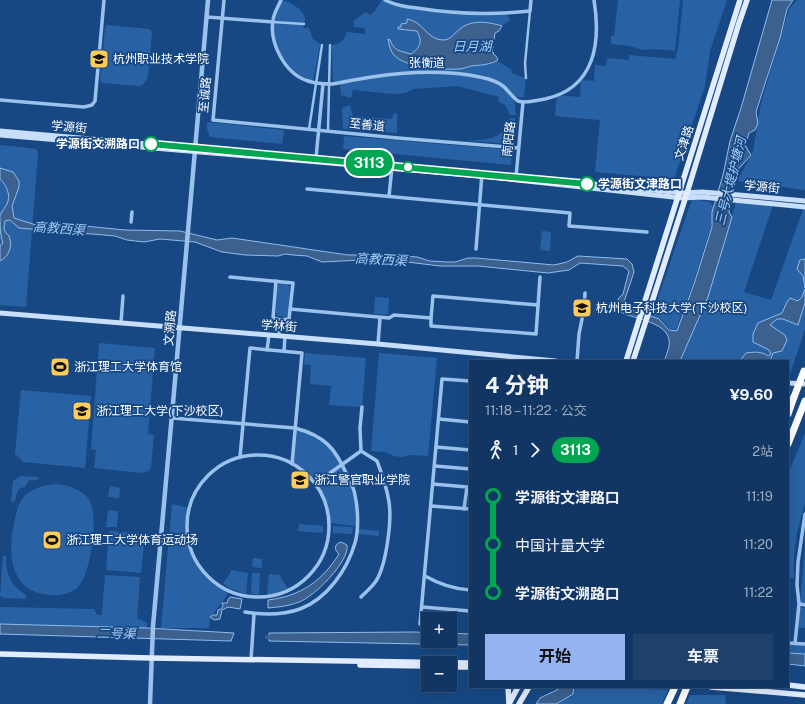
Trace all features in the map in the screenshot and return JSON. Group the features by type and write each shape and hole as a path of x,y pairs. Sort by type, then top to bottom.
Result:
{"highway":[{"path":"789,411 805,369"},
{"path":"789,441 805,401"},
{"path":"667,704 675,688"},
{"path":"680,704 687,688"}],"main road":[{"name":"文津路","path":"626,360 740,0"},
{"name":"文津路","path":"633,360 686,195 736,30 747,0"},
{"name":"学源街","path":"0,131 482,175 805,207"},
{"name":"学源街","path":"0,135 316,158 392,167"},
{"name":"学源街","path":"482,175 516,177 679,195"},
{"name":"学源街","path":"686,195 702,192 805,201"},
{"name":"学林街","path":"0,313 378,344 531,360"},
{"path":"789,383 805,384"},
{"path":"0,655 421,666"},
{"path":"151,659 469,663"},
{"path":"457,667 469,667"},
{"path":"789,685 805,687"},
{"path":"508,688 509,704"},
{"path":"509,704 517,688"},
{"path":"519,704 528,688"},
{"path":"724,688 805,695"}],"street":[{"path":"0,100 84,107 92,105 95,101 104,0"},
{"name":"文溯路","path":"150,704 152,626 196,150 208,0"},
{"name":"至诚路","path":"213,120 224,0"},
{"path":"273,22 276,10 281,0"},
{"path":"385,0 405,6 455,12 501,13 530,11"},
{"path":"526,78 525,62 531,0"},
{"path":"523,102 555,97 571,87 582,77 590,66 595,51 597,35 597,18 594,0"},
{"path":"207,16 304,24"},
{"name":"张衡道","path":"273,22 273,37 278,53 288,67 306,81 330,84 404,73 445,73 469,75 494,81 503,86 517,100 523,102"},
{"path":"309,129 322,45"},
{"path":"328,131 330,46"},
{"path":"316,158 323,84"},
{"name":"南阳路","path":"516,177 523,102"},
{"name":"至善道","path":"213,120 518,148"},
{"path":"389,196 392,167"},
{"path":"476,249 482,175"},
{"path":"307,189 570,213 570,226 647,232"},
{"path":"131,222 132,212"},
{"path":"230,277 276,281 292,283 289,319 280,320 273,318 276,281"},
{"path":"538,305 434,296 431,326 536,334 540,277"},
{"path":"577,360 585,293"},
{"path":"121,323 123,296"},
{"path":"290,309 380,318 389,318 394,315 431,318"},
{"path":"378,344 380,318"},
{"path":"279,336 280,320"},
{"path":"267,350 269,335"},
{"path":"284,351 285,337"},
{"path":"240,457 250,348 302,353 292,464"},
{"path":"420,624 442,379 469,381"},
{"path":"361,451 360,428 362,407"},
{"path":"172,418 296,428 310,432 322,438 335,452 355,494 357,520 355,542 348,562 331,587 318,599 300,609 280,613 254,614 245,612"},
{"path":"439,419 469,422"},
{"path":"436,447 469,450"},
{"path":"316,482 361,451"},
{"path":"361,451 377,460 385,482 389,503 385,561 376,581 361,597"},
{"path":"264,454 284,459 301,468 316,482 326,500 330,519 330,535 323,558 311,575 296,587 277,595 262,598 248,597 229,591 212,581 198,566 190,548 186,528 189,508 196,490 209,474 225,462 240,457 264,454"},
{"path":"435,466 469,469"},
{"path":"433,484 469,487 464,509"},
{"path":"431,506 469,509"},
{"path":"795,644 798,604 798,562 805,514"},
{"path":"425,576 437,583 469,590"},
{"path":"800,604 805,605"},
{"path":"422,607 469,611"},
{"path":"251,660 254,614"},
{"path":"789,643 805,644"}],"shaded area":[{"path":"281,0 292,4 302,12 305,18 303,28 309,28 313,39 320,44 313,82 296,74 278,53 273,37 273,22"},
{"path":"382,0 429,10 506,13 510,20 502,26 489,32 487,55 512,70 511,73 526,78 524,97 514,98 516,115 510,115 506,106 498,101 499,97 457,86 413,89 405,93 393,94 353,90 351,98 341,95 340,83 333,84 332,45 338,44 342,41 347,32 365,34 365,28 354,27 353,22 366,12 370,15 374,12"},
{"path":"618,0 680,0 675,51 654,49 642,50 630,46 611,44 611,36 614,36"},
{"path":"683,0 727,0 710,51 705,86 674,179 595,172 600,120 555,116 557,95 580,97 581,80 594,81 595,65 606,66 607,58 629,60 629,55 675,59 678,49"},
{"path":"797,0 805,0 805,190 737,181 753,152 761,103 789,9"},
{"path":"107,25 149,29 152,32 148,77 143,85 102,83 100,80 105,28"},
{"path":"350,105 353,116 392,119 394,113 397,114 397,133 343,129 342,108"},
{"path":"510,118 515,118 513,144 466,141 487,139 498,135 507,126"},
{"path":"207,122 284,130 282,144 210,137 207,129"},
{"path":"344,136 512,150 511,165 343,149"},
{"path":"0,145 36,149 38,153 26,307 0,305"},
{"path":"692,199 710,202 713,207 711,227 694,281 676,330 670,329 661,319 652,316"},
{"path":"737,199 774,202 744,292 771,300 805,204 805,329 789,378 789,360 680,360 708,297"},
{"path":"542,231 551,232 550,251 540,250"},
{"path":"280,283 287,284 290,287 288,314 286,317 277,316 276,313 277,286"},
{"path":"375,297 389,298 388,315 374,314"},
{"path":"99,343 155,348 148,434 154,435 151,467 149,471 141,473 94,468 96,450 91,449"},
{"path":"305,353 366,358 362,407 329,405 331,386 310,384 311,365 304,364"},
{"path":"379,353 437,358 428,456 412,455 402,457 394,456 385,452 371,451"},
{"path":"21,390 91,396 85,468 23,462 15,454"},
{"path":"295,428 310,432 335,452 355,494 357,526 330,523 330,514 324,497 314,481 307,474 292,464"},
{"path":"805,433 805,503 797,533 794,557 794,578 789,578 789,472"},
{"path":"20,476 38,477 38,480 29,480 25,487 20,488 17,492 15,501 11,503 13,481"},
{"name":"浙江理工大学体育运动场","path":"56,484 74,488 88,498 92,506 94,529 87,568 79,586 70,592 55,595 38,593 27,588 15,571 11,548 15,517 21,501 34,489"},
{"path":"110,486 120,488 119,498 108,497"},
{"path":"172,504 189,508 188,536 194,557 199,566 207,575 229,591 222,603 210,617 209,628 161,628"},
{"path":"108,510 118,511 117,527 106,527"},
{"path":"299,524 323,526 323,533 298,531"},
{"path":"333,526 353,527 352,534 333,533"},
{"path":"359,529 379,531 379,536 359,534"},
{"path":"109,531 145,534 141,573 106,570"},
{"path":"805,546 805,605 800,604"},
{"path":"3,556 6,556 8,574 10,578 16,587 26,595 26,599 4,598 0,596"},
{"path":"253,558 262,559 262,568 252,567"},
{"path":"231,570 248,573 246,594 231,589 223,583 230,574"},
{"path":"252,573 260,573 259,595 251,594"},
{"path":"269,574 281,575 281,578 288,589 275,594 267,595"},
{"path":"105,575 140,577 137,618 147,623 147,628 0,624 0,607 94,609 97,615 102,615"},
{"path":"799,608 805,608 805,628 798,627"},
{"path":"789,643 805,645 805,654 789,653"},
{"path":"565,688 627,688 668,690 662,704 541,704"},
{"path":"690,695 725,695 726,704 686,704"}],"water":[{"path":"772,0 793,0 787,9 780,38 756,112 758,123 755,130 749,133 745,145 751,155 735,173 729,212 732,217 708,297 680,360 664,360 668,352 669,338 665,331 659,326 619,311 618,299 623,294 629,271 623,266 580,263 569,270 548,273 478,266 440,266 382,259 322,262 307,256 285,254 278,256 245,255 222,252 195,242 160,239 144,242 127,240 115,236 19,228 10,220 5,221 4,228 9,236 11,244 8,254 0,261 0,246 3,243 0,215 7,204 9,197 5,185 0,179 0,168 13,172 19,181 19,187 12,206 14,218 36,225 78,224 125,230 180,231 217,240 232,238 348,255 417,257 430,261 447,262 476,258 554,265 567,262 578,256 627,259 632,264 634,272 624,302 627,308 659,319 669,330 677,331 712,227 712,212 723,175 730,141"},
{"name":"日月湖","path":"407,19 417,23 433,37 443,40 450,38 460,29 470,24 481,22 502,26 499,31 495,33 494,40 491,42 493,47 492,52 498,60 488,64 452,69 424,67 398,59 390,49 388,39 396,48 411,54 420,44 420,38 417,31 398,29 398,27 401,27 401,24 407,23"},
{"path":"805,259 805,288 803,276 797,269 800,260"},
{"path":"805,289 805,303 798,325 783,319 777,319 770,325 785,335 787,340 782,351 773,353 770,360 741,360 746,353 755,352 768,356 771,354 769,350 753,342 753,334 758,323 782,313 790,298 798,301 802,297"},
{"path":"341,542 347,545 343,560 322,586 299,602 280,607 268,608 268,600 291,595 310,586 318,579 339,554 336,551 336,547 337,544"},
{"path":"230,597 242,599 240,609 228,607 222,610 220,619 214,620 210,617 217,615 218,610 223,606 222,603 227,603"},
{"name":"二号渠","path":"0,624 147,628 234,633 231,641 0,634"},
{"path":"421,632 421,644 269,641 269,633"},
{"path":"457,633 469,634 469,645 457,645"},
{"path":"789,653 805,654 805,666 789,664"},
{"path":"561,688 574,688 573,694 556,704 536,704 540,698"}],"bus line":[{"name":"3113","path":"151,144 587,184"}],"place":[{"name":"杭州职业技术学院","path":"99,59"},
{"name":"学源街文溯路口","path":"151,144"},
{"name":"学源街文津路口","path":"587,184"},
{"name":"杭州电子科技大学(下沙校区)","path":"582,308"},
{"name":"浙江理工大学体育馆","path":"60,367"},
{"name":"浙江理工大学(下沙校区)","path":"82,411"},
{"name":"浙江警官职业学院","path":"300,480"},
{"name":"浙江理工大学体育运动场","path":"52,540"}],"water label":[{"name":"三号大堤护塘河","path":"730,181"},
{"name":"高教西渠","path":"59,228"},
{"name":"高教西渠","path":"381,259"}]}
